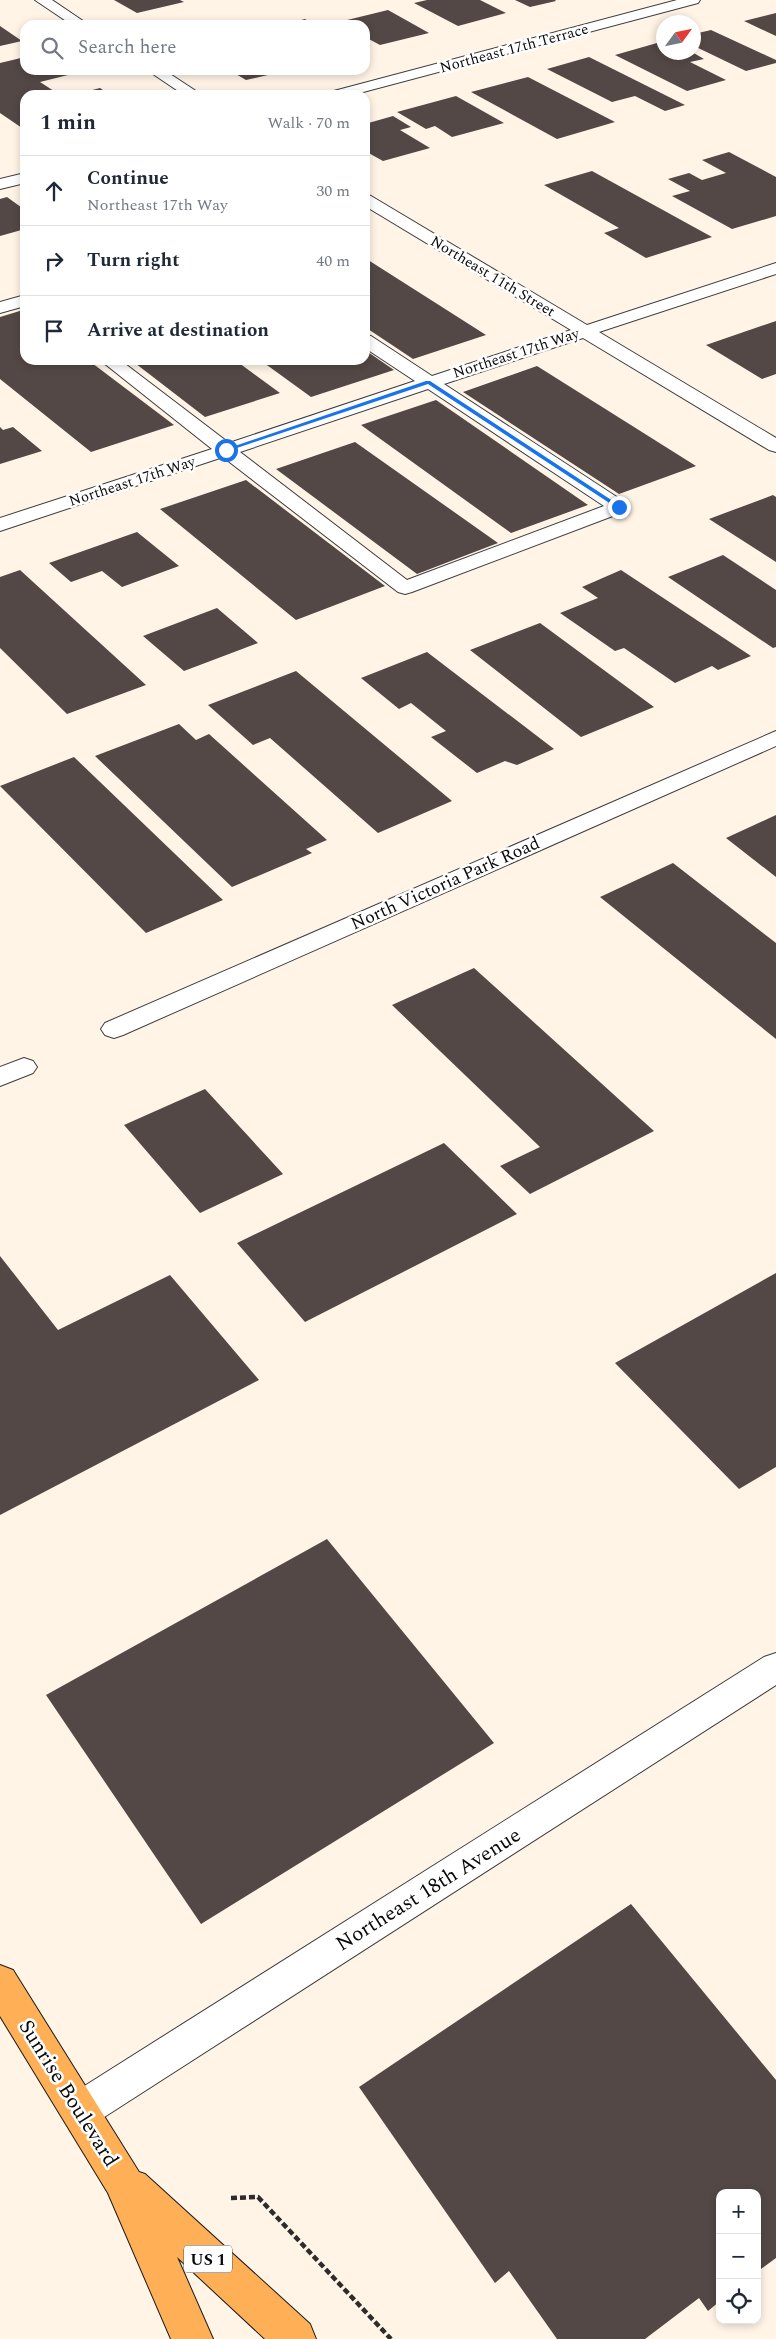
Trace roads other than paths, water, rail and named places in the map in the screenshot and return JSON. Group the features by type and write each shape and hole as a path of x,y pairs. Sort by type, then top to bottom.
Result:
{"main road":[{"name":"Sunrise Boulevard","path":"0,1982 122,2179"},
{"path":"122,2179 192,2339"},
{"name":"US 1","path":"122,2179 295,2339"}],"street":[{"path":"42,0 74,20"},
{"name":"Northeast 17th Terrace","path":"355,90 693,0"},
{"path":"162,75 186,90"},
{"path":"3,184 20,179"},
{"path":"3,184 20,188"},
{"name":"Northeast 11th Street","path":"370,202 776,446"},
{"name":"Northeast 17th Way","path":"0,525 776,268"},
{"path":"0,308 20,302"},
{"path":"116,365 405,588 619,507 370,343"},
{"name":"North Victoria Park Road","path":"114,1029 776,738"},
{"path":"0,1077 24,1067"},
{"name":"Northeast 18th Avenue","path":"81,2110 776,1667"}]}
